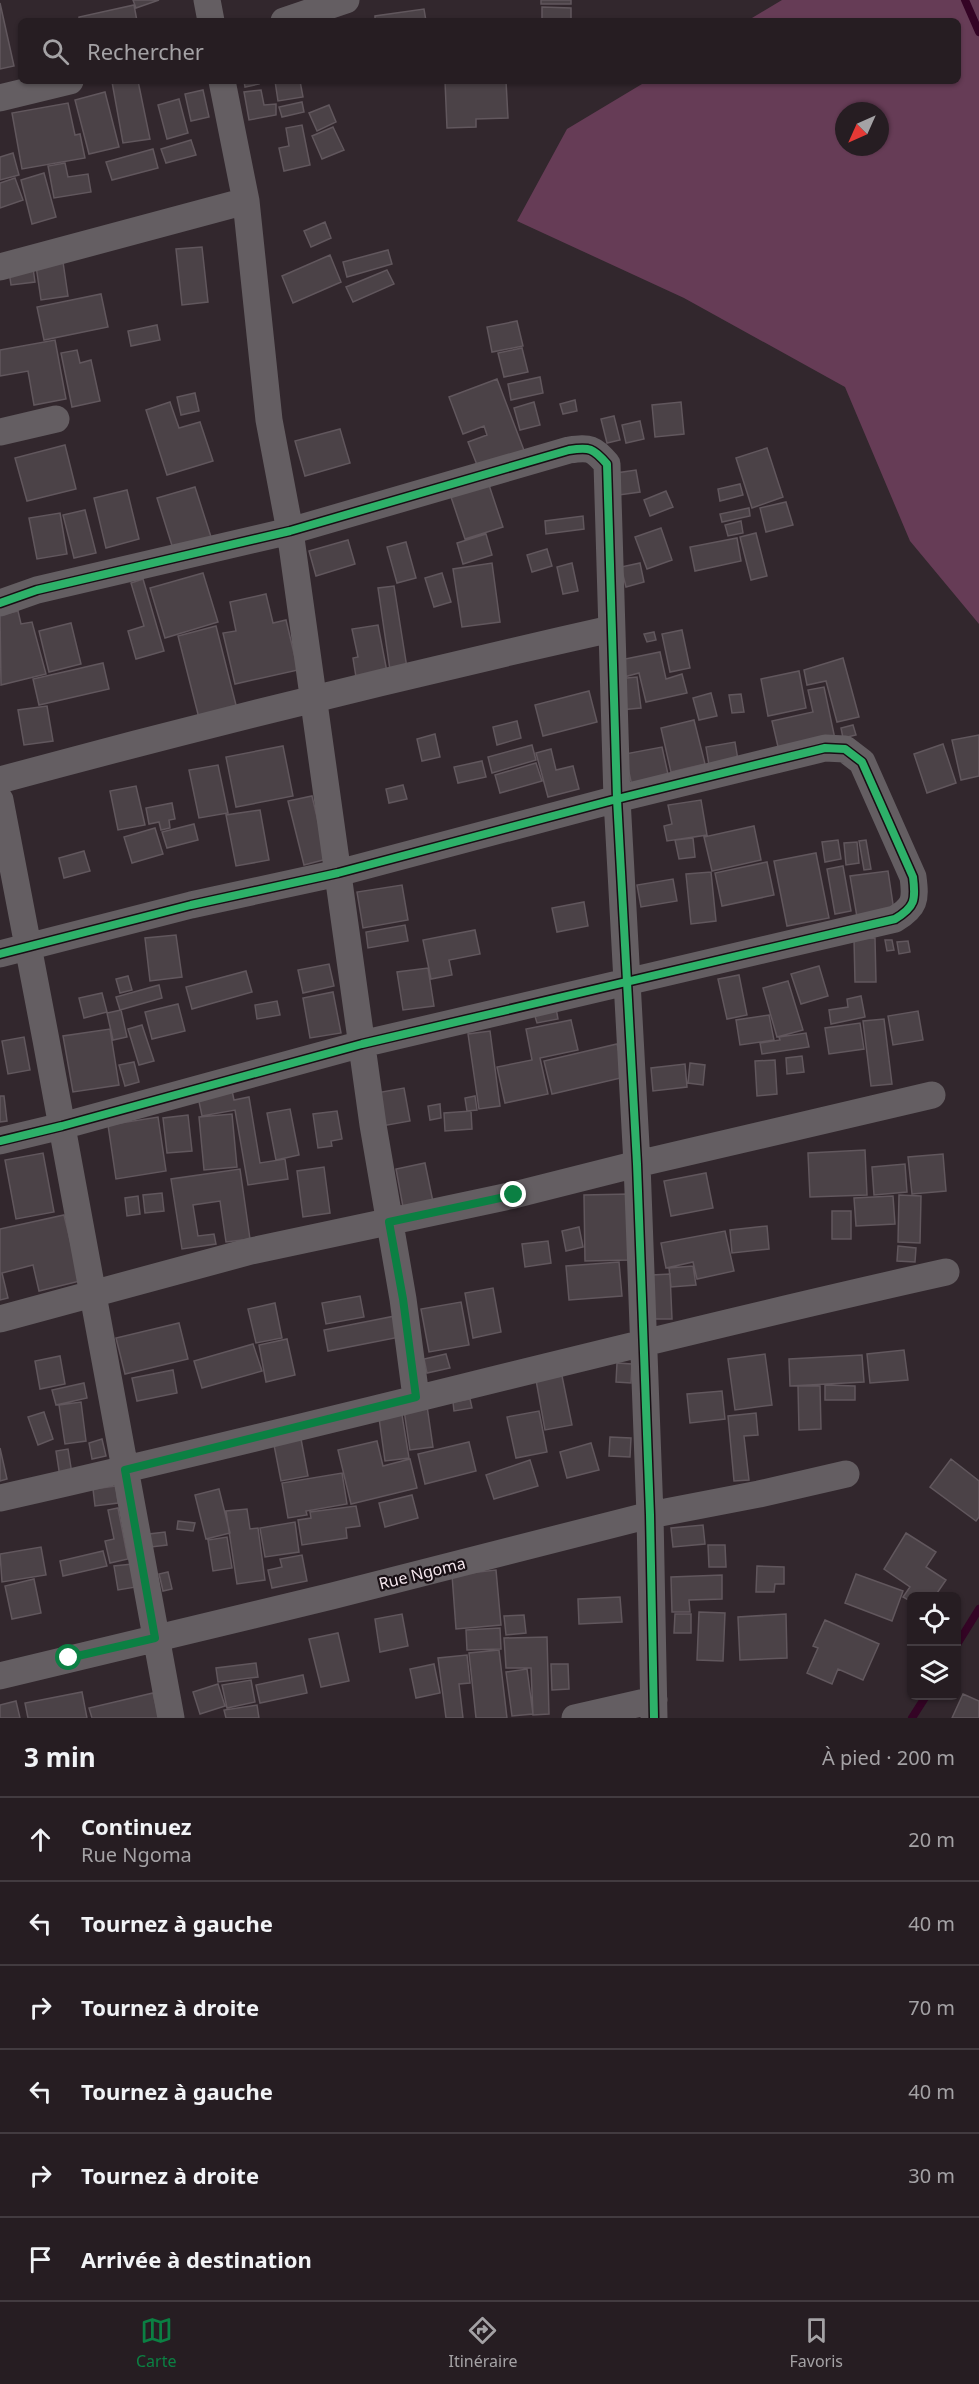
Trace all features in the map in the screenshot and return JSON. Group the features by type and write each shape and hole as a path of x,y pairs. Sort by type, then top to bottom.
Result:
{"street":[{"path":"207,0 210,18"},
{"path":"293,18 346,0"},
{"path":"0,98 58,84"},
{"path":"223,84 246,201 269,420 291,531 315,699 322,770 416,1397"},
{"path":"0,267 246,201"},
{"path":"0,432 56,418"},
{"path":"0,603 37,590 291,531 570,450 585,448 596,451 606,464 617,799 637,1164 650,1515 654,1709 575,1718"},
{"path":"0,780 169,734 611,629"},
{"path":"0,954 191,905 338,873 617,799 825,748 845,749 862,762 913,877 915,896 909,910 895,919 362,1044 0,1141"},
{"path":"0,800 171,1718"},
{"path":"0,1319 251,1251 514,1195 932,1095"},
{"path":"0,1498 125,1470 804,1303 946,1272"},
{"name":"Rue Ngoma","path":"0,1676 332,1596 650,1515 846,1474"}],"shaded area":[{"path":"782,0 979,0 979,624 910,541 845,387 684,298 517,221 567,129 642,84 961,84 961,18 752,18"}],"building":[{"path":"133,0 159,0 136,8"},
{"path":"541,0 571,0 571,4 541,4"},
{"path":"0,3 14,66 0,69"},
{"path":"134,5 136,18 79,18"},
{"path":"542,7 571,8 571,18 542,18"},
{"path":"424,9 426,18 375,18 375,16"},
{"path":"112,84 139,84 150,139 123,143"},
{"path":"275,84 301,84 303,97 278,101"},
{"path":"445,84 506,84 508,118 476,119 476,127 447,128"},
{"path":"203,90 209,117 191,121 185,94"},
{"path":"261,90 264,105 276,104 276,115 249,120 244,92"},
{"path":"105,92 119,147 89,154 75,100"},
{"path":"179,99 188,133 167,139 158,105"},
{"path":"302,102 304,112 282,117 279,107"},
{"path":"68,103 75,135 80,134 85,158 22,169 12,113"},
{"path":"329,105 336,122 317,131 309,113"},
{"path":"302,125 310,165 284,171 279,148 289,146 286,128"},
{"path":"333,127 344,150 322,159 312,136"},
{"path":"191,140 196,155 166,163 161,149"},
{"path":"153,149 158,168 112,180 106,162"},
{"path":"13,153 19,175 0,180 0,157"},
{"path":"65,163 68,177 88,174 91,192 54,198 48,166"},
{"path":"44,173 56,217 32,224 21,180"},
{"path":"15,178 23,200 0,208 0,183"},
{"path":"325,222 331,238 311,247 304,231"},
{"path":"202,247 208,302 182,305 176,249"},
{"path":"388,250 392,264 347,277 343,262"},
{"path":"330,255 341,282 293,303 282,276"},
{"path":"63,262 68,296 41,300 36,266"},
{"path":"33,268 35,282 11,285 9,271"},
{"path":"387,270 394,284 353,302 346,287"},
{"path":"101,294 108,327 44,340 37,307"},
{"path":"517,321 523,346 492,352 487,327"},
{"path":"157,325 160,340 131,346 128,331"},
{"path":"55,340 66,399 34,405 28,371 0,376 0,350"},
{"path":"522,348 528,372 504,377 498,353"},
{"path":"77,350 80,363 91,360 100,401 72,407 61,353"},
{"path":"540,377 543,393 511,400 508,384"},
{"path":"497,379 525,453 479,470 468,442 487,435 484,426 463,434 449,397"},
{"path":"195,393 199,411 181,415 177,397"},
{"path":"575,400 577,411 563,414 560,404"},
{"path":"170,402 179,428 200,422 213,461 167,475 146,410"},
{"path":"534,402 540,425 520,430 514,408"},
{"path":"681,402 684,434 655,437 652,405"},
{"path":"614,416 620,440 607,443 601,419"},
{"path":"640,421 644,439 626,443 622,425"},
{"path":"340,429 350,463 305,476 295,441"},
{"path":"65,445 76,489 27,501 15,458"},
{"path":"767,448 783,497 752,508 736,458"},
{"path":"636,470 640,492 619,495 616,473"},
{"path":"488,482 503,527 465,539 450,494"},
{"path":"740,484 743,495 720,501 718,489"},
{"path":"195,487 212,540 174,552 157,498"},
{"path":"127,490 139,539 106,548 94,498"},
{"path":"666,491 673,507 650,516 644,500"},
{"path":"786,502 793,525 766,532 760,508"},
{"path":"749,508 750,516 722,522 720,514"},
{"path":"85,510 96,553 74,558 63,515"},
{"path":"60,513 67,554 37,559 29,518"},
{"path":"583,516 584,529 546,534 545,521"},
{"path":"741,521 743,533 728,536 725,525"},
{"path":"661,528 672,560 647,569 635,537"},
{"path":"756,533 767,576 751,580 740,537"},
{"path":"486,534 492,555 463,564 457,543"},
{"path":"737,538 741,561 695,571 690,547"},
{"path":"348,540 355,564 316,576 309,551"},
{"path":"406,542 416,578 397,583 387,547"},
{"path":"547,549 552,566 532,572 527,555"},
{"path":"492,563 500,622 462,627 453,569"},
{"path":"572,563 578,591 563,594 557,567"},
{"path":"640,563 644,582 626,587 621,567"},
{"path":"203,573 218,622 165,638 150,588"},
{"path":"442,573 451,602 434,607 425,578"},
{"path":"143,579 164,651 136,659 128,631 144,626 131,583"},
{"path":"394,586 407,668 390,670 378,588"},
{"path":"266,594 273,623 286,620 298,670 235,684 223,633 236,631 230,602"},
{"path":"18,611 21,624 32,622 46,674 1,685 0,615"},
{"path":"71,623 81,664 49,672 39,631"},
{"path":"378,625 387,672 356,677 353,658 358,657 352,629"},
{"path":"216,626 237,709 199,718 178,636"},
{"path":"682,630 690,668 670,672 662,634"},
{"path":"654,632 656,640 647,642 644,634"},
{"path":"660,652 666,679 682,674 687,693 646,702 639,673 624,677 620,660"},
{"path":"843,658 859,717 837,722 826,681 807,685 804,670"},
{"path":"103,663 109,689 39,705 33,679"},
{"path":"799,671 806,708 768,716 761,679"},
{"path":"637,677 641,708 620,710 616,679"},
{"path":"824,687 835,739 779,751 772,721 813,712 808,690"},
{"path":"589,691 597,722 543,736 535,705"},
{"path":"711,693 717,716 699,720 693,698"},
{"path":"741,694 744,712 732,713 729,695"},
{"path":"47,706 53,741 24,745 18,710"},
{"path":"694,720 705,764 671,772 661,728"},
{"path":"517,721 521,738 497,745 493,727"},
{"path":"853,725 856,735 843,738 841,728"},
{"path":"435,734 440,757 422,761 417,739"},
{"path":"979,735 979,776 961,780 952,740"},
{"path":"735,742 738,760 709,765 706,747"},
{"path":"943,744 956,783 927,793 914,754"},
{"path":"532,745 536,760 492,773 488,757"},
{"path":"283,746 293,796 236,807 226,757"},
{"path":"662,747 669,779 632,786 625,754"},
{"path":"551,749 556,770 573,766 579,789 548,797 536,753"},
{"path":"482,761 486,777 458,783 454,767"},
{"path":"536,763 542,781 500,793 495,775"},
{"path":"218,765 228,813 199,818 189,770"},
{"path":"403,785 407,799 389,803 386,789"},
{"path":"136,786 145,825 118,830 110,791"},
{"path":"312,796 327,859 304,865 288,801"},
{"path":"701,800 707,835 667,841 664,826 672,824 668,805"},
{"path":"172,803 175,819 169,820 170,828 161,830 159,822 149,824 146,808"},
{"path":"260,810 269,860 236,866 226,815"},
{"path":"194,824 198,840 167,848 162,832"},
{"path":"754,826 761,860 712,871 704,837"},
{"path":"155,828 163,854 132,863 124,837"},
{"path":"693,838 695,857 679,859 675,840"},
{"path":"838,840 841,859 825,862 822,842"},
{"path":"866,840 871,869 864,870 859,841"},
{"path":"857,842 859,863 846,865 844,843"},
{"path":"84,851 90,871 64,878 59,858"},
{"path":"816,853 829,918 787,926 774,861"},
{"path":"767,862 774,895 722,906 715,873"},
{"path":"843,866 851,911 835,914 827,869"},
{"path":"888,871 894,911 857,917 850,876"},
{"path":"711,872 716,921 691,924 686,874"},
{"path":"673,879 677,901 641,907 637,885"},
{"path":"402,885 408,920 363,928 357,892"},
{"path":"584,902 588,926 557,932 552,908"},
{"path":"405,925 408,941 368,948 366,932"},
{"path":"475,930 480,954 449,960 452,975 431,979 423,940"},
{"path":"176,935 182,977 150,981 145,938"},
{"path":"875,938 876,982 855,982 854,939"},
{"path":"885,940 892,940 894,950 887,951"},
{"path":"908,941 910,952 899,954 897,942"},
{"path":"329,964 334,986 303,993 298,970"},
{"path":"819,966 828,996 801,1004 791,974"},
{"path":"428,968 434,1006 403,1010 397,972"},
{"path":"246,971 252,992 192,1009 186,987"},
{"path":"739,975 747,1015 727,1019 718,979"},
{"path":"128,976 132,990 120,993 116,979"},
{"path":"788,981 803,1030 777,1037 763,988"},
{"path":"159,985 162,998 120,1010 116,997"},
{"path":"333,992 341,1033 310,1038 303,998"},
{"path":"102,993 107,1012 84,1018 79,998"},
{"path":"861,996 865,1017 831,1024 829,1010 848,1007 847,999"},
{"path":"277,1001 280,1015 257,1019 255,1005"},
{"path":"178,1004 185,1031 152,1039 145,1012"},
{"path":"556,1008 558,1019 537,1023 534,1013"},
{"path":"121,1010 127,1037 113,1040 107,1013"},
{"path":"918,1011 923,1040 893,1045 888,1016"},
{"path":"769,1015 774,1040 740,1045 736,1020"},
{"path":"884,1019 892,1084 871,1086 863,1021"},
{"path":"571,1020 578,1050 540,1058 548,1094 505,1103 497,1067 532,1060 526,1029"},
{"path":"860,1023 864,1049 829,1054 825,1028"},
{"path":"142,1025 154,1061 139,1065 128,1029"},
{"path":"110,1029 119,1085 73,1092 63,1036"},
{"path":"490,1031 500,1106 479,1109 468,1034"},
{"path":"806,1033 809,1047 762,1054 760,1043 780,1040 779,1037"},
{"path":"24,1037 30,1070 8,1074 2,1041"},
{"path":"617,1044 625,1077 552,1094 544,1061"},
{"path":"802,1056 804,1072 787,1074 786,1058"},
{"path":"775,1060 777,1094 757,1096 755,1061"},
{"path":"134,1062 139,1082 125,1086 119,1065"},
{"path":"690,1063 705,1065 703,1085 688,1083"},
{"path":"685,1064 687,1087 653,1091 651,1068"},
{"path":"231,1086 234,1100 249,1097 260,1163 285,1159 288,1179 248,1185 235,1110 202,1116 197,1092"},
{"path":"404,1088 410,1121 382,1126 376,1093"},
{"path":"0,1096 4,1096 7,1121 0,1122"},
{"path":"475,1096 477,1110 467,1111 465,1098"},
{"path":"440,1104 441,1118 430,1120 428,1106"},
{"path":"290,1109 299,1155 276,1160 267,1113"},
{"path":"337,1111 342,1139 331,1141 332,1146 318,1148 313,1114"},
{"path":"471,1111 472,1129 445,1131 444,1113"},
{"path":"232,1114 237,1167 204,1170 199,1117"},
{"path":"188,1115 192,1151 167,1153 163,1118"},
{"path":"158,1117 166,1171 116,1179 108,1125"},
{"path":"865,1150 867,1195 810,1197 808,1153"},
{"path":"43,1153 54,1212 16,1219 5,1160"},
{"path":"943,1154 946,1191 912,1194 908,1157"},
{"path":"425,1163 433,1202 403,1207 396,1169"},
{"path":"905,1164 907,1192 874,1195 872,1167"},
{"path":"324,1167 330,1213 303,1217 297,1171"},
{"path":"240,1169 250,1239 226,1242 220,1201 193,1205 198,1236 214,1234 216,1244 182,1249 171,1179"},
{"path":"706,1173 713,1208 671,1216 664,1181"},
{"path":"162,1193 164,1211 145,1213 143,1195"},
{"path":"629,1194 630,1260 585,1261 584,1195"},
{"path":"899,1195 921,1196 920,1243 898,1242"},
{"path":"138,1196 140,1214 127,1216 125,1198"},
{"path":"893,1196 895,1224 856,1226 854,1198"},
{"path":"832,1211 851,1211 851,1239 832,1239"},
{"path":"64,1215 80,1281 39,1291 33,1265 2,1273 8,1298 0,1300 0,1229"},
{"path":"767,1226 769,1249 732,1253 730,1230"},
{"path":"579,1227 583,1247 566,1251 562,1231"},
{"path":"725,1231 734,1271 697,1279 693,1262 666,1268 661,1243"},
{"path":"548,1241 551,1263 525,1267 522,1244"},
{"path":"898,1246 916,1248 915,1262 897,1261"},
{"path":"619,1262 622,1296 569,1300 566,1266"},
{"path":"693,1266 696,1285 671,1287 669,1268"},
{"path":"670,1274 672,1319 654,1319 652,1275"},
{"path":"493,1288 501,1332 473,1338 465,1293"},
{"path":"360,1296 364,1317 326,1324 322,1303"},
{"path":"461,1302 469,1345 429,1352 421,1309"},
{"path":"275,1303 282,1338 256,1343 248,1309"},
{"path":"395,1316 400,1337 328,1351 324,1330"},
{"path":"179,1323 188,1359 125,1374 116,1338"},
{"path":"287,1339 295,1375 266,1382 259,1345"},
{"path":"253,1344 262,1371 202,1388 194,1361"},
{"path":"904,1350 908,1380 870,1383 867,1354"},
{"path":"446,1354 450,1368 427,1373 424,1359"},
{"path":"765,1354 772,1405 735,1410 728,1359"},
{"path":"862,1355 864,1382 790,1386 789,1359"},
{"path":"60,1356 65,1384 40,1389 35,1361"},
{"path":"617,1363 632,1364 631,1383 616,1382"},
{"path":"173,1370 177,1393 137,1401 132,1378"},
{"path":"562,1376 572,1425 545,1430 536,1380"},
{"path":"84,1383 87,1398 56,1405 52,1390"},
{"path":"825,1385 855,1386 855,1400 825,1400"},
{"path":"798,1386 820,1386 821,1429 799,1430"},
{"path":"722,1391 725,1419 690,1423 687,1394"},
{"path":"470,1399 472,1408 454,1411 453,1402"},
{"path":"81,1402 86,1441 65,1444 59,1405"},
{"path":"427,1406 433,1447 410,1450 404,1410"},
{"path":"539,1411 547,1452 516,1458 507,1417"},
{"path":"44,1412 53,1439 38,1445 28,1417"},
{"path":"756,1413 758,1435 744,1436 749,1480 734,1481 728,1416"},
{"path":"402,1415 409,1458 385,1461 379,1418"},
{"path":"610,1437 631,1438 630,1457 609,1456"},
{"path":"102,1439 106,1456 92,1459 89,1443"},
{"path":"301,1439 308,1476 281,1481 274,1445"},
{"path":"377,1441 383,1466 410,1459 417,1488 351,1504 338,1450"},
{"path":"469,1442 476,1471 425,1484 418,1454"},
{"path":"591,1443 599,1470 567,1478 560,1452"},
{"path":"0,1448 7,1479 0,1481"},
{"path":"68,1449 72,1474 60,1477 56,1451"},
{"path":"951,1459 979,1481 979,1517 976,1521 930,1487"},
{"path":"530,1460 538,1486 494,1499 486,1475"},
{"path":"342,1473 347,1504 306,1511 307,1515 288,1518 282,1483"},
{"path":"116,1486 118,1503 95,1506 93,1489"},
{"path":"219,1489 230,1533 206,1539 195,1495"},
{"path":"412,1495 418,1518 385,1527 379,1503"},
{"path":"356,1506 360,1526 346,1528 347,1538 302,1545 298,1520 311,1518 310,1512"},
{"path":"118,1508 128,1559 110,1563 105,1541 114,1539 108,1510"},
{"path":"247,1509 250,1529 258,1528 265,1580 237,1584 226,1511"},
{"path":"178,1521 195,1523 193,1531 177,1529"},
{"path":"295,1522 299,1552 265,1557 260,1528"},
{"path":"703,1525 705,1544 673,1547 671,1528"},
{"path":"165,1532 167,1545 151,1547 149,1534"},
{"path":"906,1533 936,1552 926,1567 946,1580 938,1592 907,1592 907,1599 903,1597 910,1587 884,1569"},
{"path":"227,1537 232,1568 213,1571 208,1540"},
{"path":"708,1545 725,1545 726,1567 709,1567"},
{"path":"41,1547 46,1575 2,1582 0,1554"},
{"path":"103,1551 107,1566 63,1576 60,1561"},
{"path":"302,1555 307,1581 272,1588 268,1570 282,1567 280,1559"},
{"path":"132,1564 136,1587 118,1590 114,1566"},
{"path":"757,1566 784,1567 784,1584 775,1584 774,1592 756,1592"},
{"path":"496,1570 501,1625 456,1629 452,1575"},
{"path":"168,1572 172,1589 163,1591 159,1574"},
{"path":"856,1574 903,1591 892,1621 845,1603"},
{"path":"722,1575 722,1599 689,1600 690,1612 672,1612 671,1577"},
{"path":"34,1579 41,1613 12,1619 5,1586"},
{"path":"620,1597 622,1622 579,1624 578,1599"},
{"path":"699,1612 725,1613 723,1661 697,1660"},
{"path":"402,1614 408,1646 380,1652 375,1619"},
{"path":"675,1614 691,1614 691,1633 674,1633"},
{"path":"786,1614 787,1658 740,1660 738,1617"},
{"path":"524,1615 526,1633 506,1635 504,1616"},
{"path":"825,1620 879,1644 863,1680 838,1669 832,1684 807,1673 818,1648 813,1646"},
{"path":"500,1628 501,1649 467,1650 466,1630"},
{"path":"338,1633 349,1681 321,1687 309,1639"},
{"path":"547,1637 549,1714 533,1715 531,1668 506,1668 504,1638"},
{"path":"499,1650 507,1718 476,1718 469,1653"},
{"path":"467,1655 470,1683 459,1684 463,1718 446,1718 438,1658"},
{"path":"256,1663 258,1677 218,1682 216,1668"},
{"path":"434,1664 440,1693 416,1698 410,1669"},
{"path":"551,1664 568,1664 569,1689 552,1690"},
{"path":"527,1669 533,1714 512,1716 506,1672"},
{"path":"303,1675 307,1693 260,1703 256,1685"},
{"path":"251,1680 255,1702 227,1708 222,1685"},
{"path":"218,1684 225,1706 200,1714 193,1692"},
{"path":"82,1692 87,1718 28,1718 25,1703"},
{"path":"153,1693 159,1718 92,1718 89,1708"},
{"path":"963,1694 979,1701 979,1718 952,1718"},
{"path":"16,1701 20,1718 0,1718 0,1705"},
{"path":"257,1705 259,1718 226,1718 224,1710"}],"waterway":[{"path":"965,0 979,32"},
{"path":"961,1638 979,1609"},
{"path":"912,1718 923,1700"}],"cycle path":[{"path":"0,603 37,590 290,531 569,450 591,450 607,464 617,799 637,1164 650,1515 654,1718"},
{"path":"0,954 191,905 338,873 617,799 825,748 845,749 862,762 913,877 914,885 913,902 907,911 895,919 362,1044 0,1141"}],"route":[{"path":"69,1658 155,1638 125,1470 416,1397 403,1299 389,1222 514,1195"}]}
